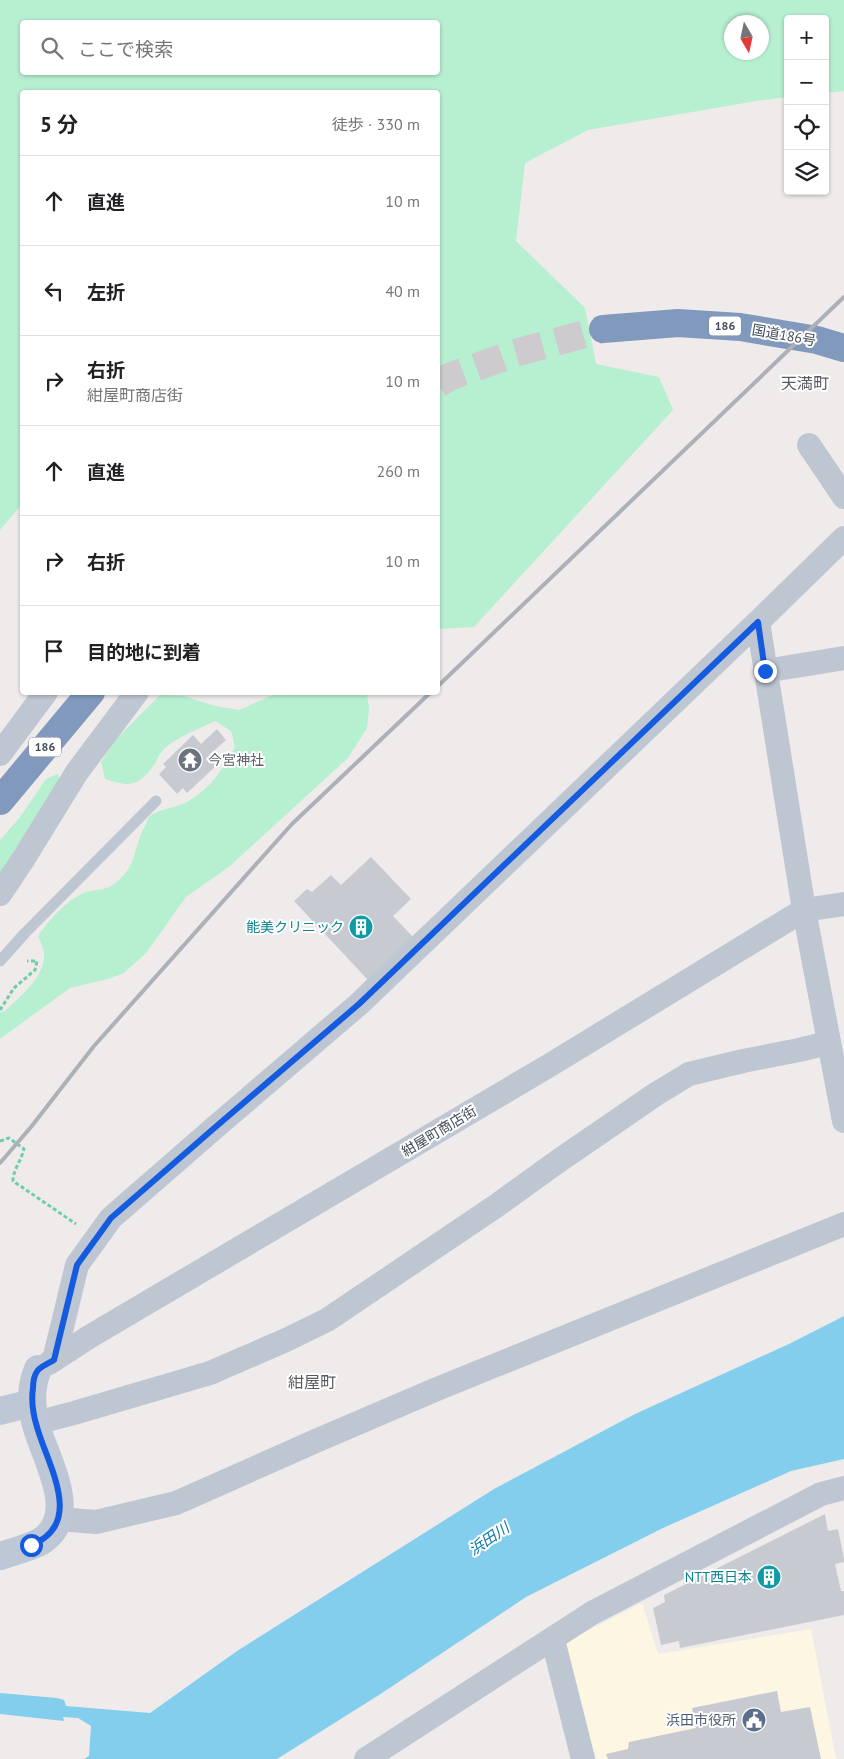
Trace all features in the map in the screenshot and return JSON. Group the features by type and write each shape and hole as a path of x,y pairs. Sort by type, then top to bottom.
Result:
{"highway":[{"name":"国道186号","path":"603,329 678,323 740,327 817,340 844,348"},
{"name":"186","path":"0,801 88,695"}],"street":[{"path":"809,445 844,497"},
{"path":"0,1556 39,1542 50,1534 58,1519 60,1500 58,1486 34,1413 33,1386 46,1364 77,1265 111,1218 359,1004 844,538"},
{"path":"758,622 804,910 844,1121"},
{"path":"765,671 844,658"},
{"path":"0,754 44,695"},
{"path":"0,894 77,772 135,695"},
{"name":"紺屋町商店街","path":"46,1364 550,1065 804,910 844,904"},
{"path":"0,1411 74,1413 210,1373 294,1336 327,1320 496,1206 564,1156 689,1074 828,1043"},
{"path":"58,1519 96,1522 176,1503 437,1389 844,1224"},
{"path":"366,1759 553,1640 592,1613 821,1494 844,1488"},
{"path":"553,1640 583,1759"}],"lane":[{"path":"0,961 25,933 156,801"}],"path":[{"path":"0,1010 14,988 35,970 37,961 26,961 20,964"},
{"path":"0,1141 9,1138 24,1149 22,1160 13,1174 13,1181 97,1238"}],"shaded area":[{"path":"642,1603 658,1654 811,1629 836,1759 596,1759 566,1642"}],"green space":[{"path":"0,0 844,0 844,91 829,93 829,15 784,15 784,98 588,130 525,163 516,241 585,308 596,364 659,377 673,410 474,627 440,629 440,90 20,90 20,506 0,530"},
{"path":"160,695 184,696 215,706 239,710 273,695 367,695 369,709 367,728 348,758 230,866 186,897 146,953 124,973 70,988 0,1039 0,1012 5,1011 25,992 41,969 44,961 44,952 38,936 48,923 65,905 79,895 111,886 120,879 130,866 140,836 149,817 157,812 185,803 202,792 220,772 235,747 231,731 215,721 181,737 169,745 143,778 127,784 105,779 101,762 117,738"},
{"path":"58,774 60,781 0,880 0,840 20,817 46,779"}],"water":[{"name":"浜田川","path":"844,1316 844,1459 791,1471 663,1528 526,1597 379,1695 277,1759 84,1759 89,1756 91,1726 78,1718 63,1717 64,1721 0,1714 0,1693 57,1698 64,1700 66,1706 150,1713 237,1651 494,1489 635,1414 789,1344"}],"building":[{"name":"今宮神社","path":"217,729 226,740 209,755 218,764 187,793 183,788 177,794 159,774 166,767 163,764 193,735 201,744"},
{"name":"能美クリニック","path":"371,857 411,899 393,916 413,937 368,980 294,901 307,889 312,892 331,875 341,885"},
{"name":"NTT西日本","path":"825,1514 828,1531 838,1529 844,1559 844,1562 835,1564 841,1591 844,1591 844,1615 680,1648 679,1641 661,1645 653,1608 665,1602 664,1595"},
{"name":"浜田市役所","path":"777,1691 781,1712 810,1707 821,1759 608,1759 606,1754 628,1749 629,1742 696,1728 692,1708"}],"tunnel":[{"path":"440,383 449,377 515,353 603,329"}],"railway":[{"path":"440,684 844,297"},
{"path":"0,1163 31,1127 94,1046 292,824 428,695"}],"place":[{"name":"今宮神社","path":"190,760"},
{"name":"能美クリニック","path":"361,927"},
{"name":"NTT西日本","path":"769,1577"},
{"name":"浜田市役所","path":"754,1720"}],"district":[{"name":"天満町","path":"805,383"},
{"name":"紺屋町","path":"312,1382"}],"route":[{"path":"31,1545 50,1534 60,1512 58,1486 37,1427 33,1409 32,1395 35,1377 38,1369 54,1360 77,1265 111,1218 359,1004 758,622 765,671"}]}
